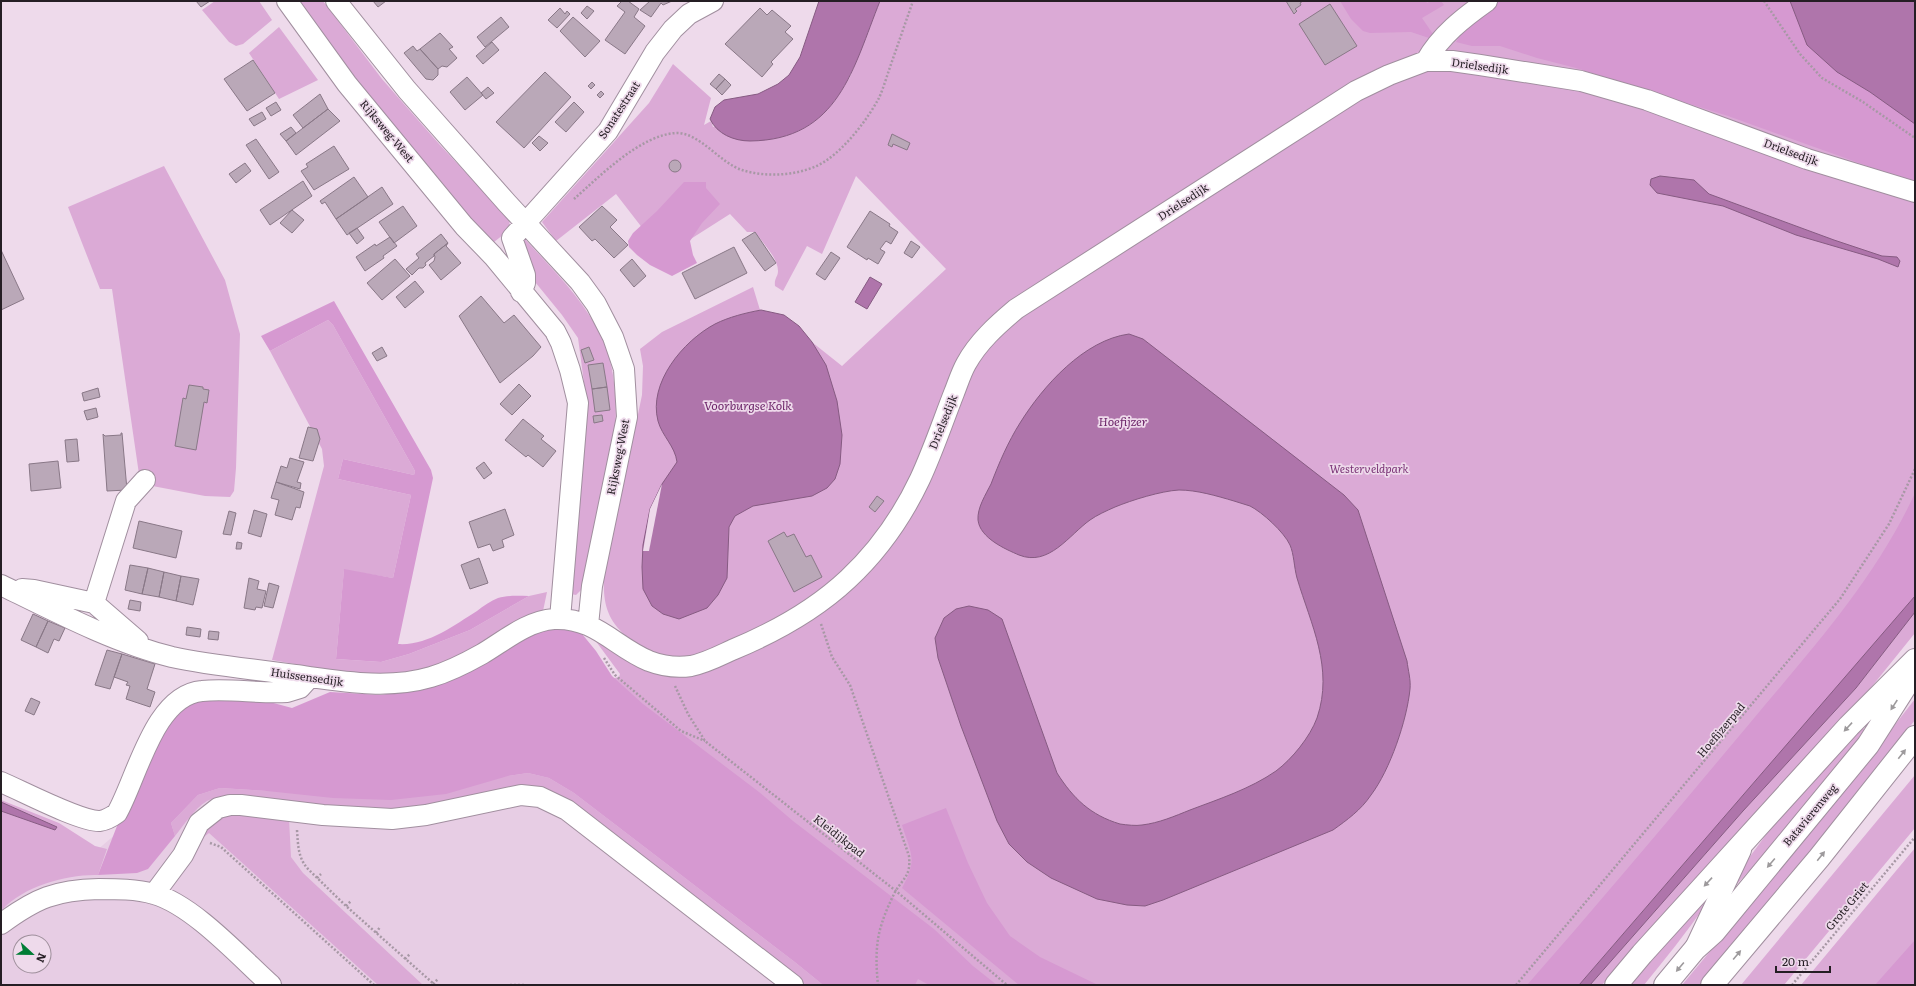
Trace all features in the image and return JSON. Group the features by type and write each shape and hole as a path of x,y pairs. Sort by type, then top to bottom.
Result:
{"main road":[{"name":"Batavierenweg","path":"1616,985 1642,954 1849,726 1915,660"},
{"name":"Batavierenweg","path":"1665,985 1695,949 1714,932 1868,745 1915,672"},
{"path":"1712,985 1819,858 1915,737"}],"street":[{"name":"Rijksweg-West","path":"287,1 347,84 464,226 492,256 555,331 561,343 578,403 560,619"},
{"name":"Rijksweg-West","path":"336,1 519,230 580,282 596,304 613,337 624,369 627,417 592,586 588,625"},
{"path":"1426,60 1435,45 1459,21 1486,1"},
{"name":"Sonatestraat","path":"519,230 608,131 655,52 673,29 689,14 708,2"},
{"name":"Drielsedijk","path":"611,637 646,660 669,666 690,666 705,662 747,644 777,629 816,604 847,581 874,552 900,519 920,478 966,364 980,343 997,324 1016,309 1356,91 1389,75 1426,60 1466,63 1580,81 1647,100 1807,159 1915,192"},
{"name":"Rijksweg-West","path":"519,230 525,275 525,283 521,292"},
{"path":"492,256 519,230"},
{"path":"94,603 126,502 145,480"},
{"path":"4,586 34,590 94,603 148,649"},
{"name":"Huissensedijk","path":"4,586 80,623 171,657 360,684 401,683 431,677 454,668 480,655 533,624 548,620 560,619 588,625 611,637"},
{"path":"1,782 78,816 100,821 106,819 113,816 120,808 141,756 154,732 177,700 201,691 287,692 300,688 310,677"},
{"path":"154,894 183,855 199,824 208,814 218,808 242,805 295,812 371,819 392,819 426,815 512,796 530,795 544,798 567,810 793,985"},
{"name":"Batavierenweg","path":"1695,949 1744,843"},
{"path":"1,924 31,903 44,897 76,890 112,889 154,894 164,897 185,909 271,985"}],"path":[{"path":"570,203 614,163 636,149 660,137 677,133 688,135 732,166 749,172 779,174 795,172 812,168 826,161 840,149 860,126 879,98 913,1"},
{"path":"1764,1 1800,54 1822,78 1863,102 1915,138"},
{"name":"Hoefijzerpad","path":"1516,985 1840,599 1889,524 1915,469"},
{"path":"816,604 832,657 850,685 909,856 909,872 905,880 896,891 882,923 877,947 878,985"},
{"path":"603,656 615,675 681,731 705,741"},
{"name":"Kleidijkpad","path":"675,688 688,714 705,741 896,891 1007,985"},
{"path":"295,812 301,859 317,878 405,960 434,984 438,979"},
{"path":"193,836 202,843 209,843 221,847 374,985"},
{"name":"Grote Griet","path":"1792,985 1915,837"},
{"path":"317,878 321,874"},
{"path":"346,906 352,901"},
{"path":"376,933 380,927"},
{"path":"405,960 410,954"},
{"path":"510,985 524,985"}],"shaded area":[{"path":"1340,1 1426,1 1427,3 1431,1 1441,1 1444,5 1422,18 1435,37 1432,39 1411,32 1370,33 1363,31 1351,19"},
{"path":"1493,1 1790,1 1807,45 1837,72 1870,92 1915,124 1915,183 1728,116 1576,68 1537,58 1500,46 1472,46 1456,42 1474,14"},
{"path":"684,182 706,182 706,188 720,204 702,223 690,241 693,255 697,263 672,276 650,265 637,255 629,247 628,241 633,233 657,211"},
{"path":"334,301 431,470 433,478 398,644 419,642 439,634 498,598 510,596 529,596 470,630 409,654 381,662 336,659 344,569 393,578 411,495 338,479 343,459 414,475 415,471 333,325 328,320 270,351 261,336"},
{"path":"1915,493 1915,596 1912,600 1579,985 1527,985 1584,920 1818,642 1840,614 1881,556"},
{"path":"547,629 578,629 596,651 612,676 643,704 759,792 793,821 934,929 973,966 997,985 929,985 918,979 915,985 823,985 574,793 549,778 528,773 508,776 446,794 391,800 333,798 220,788 198,795 171,823 175,836 148,869 137,873 98,875 153,733 186,702 210,697 255,698 292,708 330,692 381,695 428,687 520,639"},
{"path":"570,717 916,985 1,985 1,836 81,864 183,776"},
{"path":"946,808 968,863 987,903 1010,936 1040,957 1098,985 1019,985 902,888 910,870 911,856 902,825"},
{"path":"1915,940 1915,985 1875,985"}],"green space":[{"path":"215,1 259,1 272,20 243,44 236,46 229,42 202,10"},
{"path":"295,1 323,1 382,79 440,145 510,220 508,231 494,242 488,240 427,172"},
{"name":"Westerveldpark","path":"880,1 1915,1 1915,545 1546,985 836,985 584,763 369,736 619,677 620,674 592,636 623,653 626,636 610,617 604,595 604,578 642,395 643,366 640,349 662,332 753,287 760,310 727,320 696,336 793,327 842,366 946,269 856,176 822,254 807,246 783,291 775,286 778,271 776,261 770,251 755,232 747,232 730,214 664,256 616,194 556,241 542,222 649,103 673,64 711,98 704,125 711,121 713,127 849,79"},
{"path":"279,27 318,80 279,99 249,53"},
{"path":"164,166 225,280 240,334 236,468 234,491 230,497 205,496 142,484 140,481 112,289 100,289 68,207"},
{"path":"523,237 577,298 596,325 611,363 615,388 615,437 583,588 576,595 571,594 585,390 578,338 562,315 531,277 520,251"},
{"path":"328,320 333,325 415,471 414,475 343,459 338,479 411,495 393,578 344,570 336,659 381,662 409,654 470,630 529,596 547,592 543,611 473,651 433,668 403,675 340,672 272,660 324,466 322,449 270,351"},
{"path":"1915,612 1915,633 1861,700 1752,820 1675,901 1602,985 1590,985 1743,811 1856,688"},
{"path":"1915,699 1915,720 1794,872 1700,985 1682,985 1836,800"},
{"path":"1862,727 1865,730 1865,733 1781,837 1735,886 1740,870 1771,828"},
{"path":"528,773 549,778 574,793 823,985 806,985 569,802 545,789 533,787 415,809 366,810 235,797 221,797 210,799 202,804 175,836 171,823 198,795 220,788 267,791 508,776"},
{"path":"1915,775 1915,828 1784,985 1741,985"},
{"path":"1,800 59,823 95,846 107,849 98,875 86,875 60,879 47,883 22,894 3,909 1,908 1,811 55,830 56,827 1,802"},
{"path":"230,815 289,819 291,857 303,873 423,985 378,985 209,833 201,839 213,824"},
{"path":"1915,848 1915,985 1801,985"},
{"path":"1704,901 1705,906 1644,985 1628,985"}],"water":[{"path":"819,1 880,1 861,51 838,96 823,114 804,128 780,137 744,141 732,138 722,133 710,119 715,107 724,100 758,94 778,84 789,75 800,57"},
{"path":"1790,1 1915,1 1915,124 1870,92 1837,72 1807,45"},
{"path":"1660,176 1694,180 1709,194 1834,240 1882,256 1897,257 1900,261 1898,267 1878,259 1796,235 1723,206 1657,193 1650,185 1651,179"},
{"path":"870,277 882,284 867,309 855,302"},
{"name":"Voorburgse Kolk","path":"761,310 784,315 799,326 812,342 826,365 837,401 842,435 840,464 835,479 827,488 812,496 753,506 735,516 729,527 727,578 718,595 707,608 679,619 663,614 652,606 643,589 643,545 650,509 662,484 677,462 674,451 658,421 656,407 658,392 663,378 680,352 703,331 726,319"},
{"name":"Hoefijzer","path":"1129,334 1143,339 1344,495 1358,510 1407,661 1410,679 1405,715 1391,759 1378,785 1354,814 1333,830 1145,906 1127,905 1097,899 1051,878 1027,862 1009,844 997,821 961,726 938,658 935,638 944,618 956,609 969,606 988,610 1002,619 1057,773 1069,790 1083,804 1100,816 1120,824 1140,825 1161,821 1223,798 1256,783 1282,766 1300,747 1310,733 1317,718 1322,700 1322,664 1319,647 1297,578 1290,545 1278,529 1255,509 1221,497 1200,492 1179,490 1164,492 1147,496 1102,513 1082,526 1058,548 1040,557 1030,558 1019,555 1000,546 983,532 980,526 978,515 980,506 1004,453 1020,423 1040,394 1066,367 1081,355 1096,345 1112,338"},
{"path":"1915,596 1915,612 1856,688 1743,811 1590,985 1579,985"},
{"path":"1,802 57,827 55,830 1,811"}],"pier":[{"path":"662,484 649,551 643,551 650,509"}],"building":[{"path":"196,1 210,1 201,7"},
{"path":"373,1 386,1 378,7"},
{"path":"622,1 628,1 639,9 634,17 645,26 625,54 605,40 625,12 617,6"},
{"path":"650,1 672,1 663,5 661,3 651,17 640,10"},
{"path":"1286,1 1303,1 1300,3 1301,5 1295,9 1297,11 1294,14"},
{"path":"1330,4 1357,46 1325,65 1299,24"},
{"path":"587,6 594,11 587,19 581,13"},
{"path":"560,8 565,14 567,11 570,14 557,28 548,20"},
{"path":"760,8 767,15 772,10 791,26 785,32 793,39 771,62 773,64 762,77 725,44"},
{"path":"501,17 509,27 485,47 477,37"},
{"path":"573,17 600,41 585,57 560,31"},
{"path":"440,33 453,47 449,49 457,58 447,67 442,66 438,69 420,49"},
{"path":"492,42 499,50 483,64 476,56"},
{"path":"413,46 417,51 420,49 438,69 438,75 433,80 426,79 404,53"},
{"path":"253,60 275,93 247,111 224,79"},
{"path":"545,72 571,97 524,148 496,122"},
{"path":"719,74 725,79 716,89 710,84"},
{"path":"467,77 483,95 465,110 450,92"},
{"path":"725,79 731,85 722,95 716,89"},
{"path":"592,82 595,85 591,89 588,86"},
{"path":"488,87 494,93 486,99 481,93"},
{"path":"601,91 604,94 600,98 597,95"},
{"path":"320,94 328,109 303,128 293,115"},
{"path":"276,102 281,110 271,116 266,108"},
{"path":"574,102 584,112 566,132 555,122"},
{"path":"328,109 340,121 296,155 286,141"},
{"path":"262,112 266,119 254,126 249,119"},
{"path":"291,127 296,133 286,141 280,134"},
{"path":"892,134 910,143 907,150 893,144 892,147 888,145"},
{"path":"539,136 548,143 540,151 532,143"},
{"path":"256,139 279,172 269,179 246,145"},
{"path":"334,146 349,169 314,190 301,171 308,167 306,164"},
{"path":"673,160 677,160 681,166 677,172 673,172 669,168 669,164"},
{"path":"245,163 251,171 236,183 229,174"},
{"path":"354,177 368,197 336,219 325,202 322,204 320,201"},
{"path":"303,181 312,196 270,225 260,210"},
{"path":"382,187 393,204 347,235 336,219"},
{"path":"403,206 417,226 394,243 379,222"},
{"path":"602,206 617,220 610,227 628,245 614,258 595,239 592,241 579,227"},
{"path":"292,210 304,220 292,233 280,223"},
{"path":"870,211 890,224 889,226 898,232 891,244 886,241 880,249 885,252 878,264 868,258 867,260 847,247"},
{"path":"357,228 364,238 357,244 349,233"},
{"path":"755,232 776,263 765,271 742,240"},
{"path":"441,234 448,243 425,263 426,265 423,268 419,268 412,275 406,269 419,258 416,254"},
{"path":"390,237 397,246 383,256 384,258 365,271 356,257 375,244 376,246"},
{"path":"911,241 920,247 912,258 904,253"},
{"path":"448,243 446,246 461,263 441,280 429,265 434,261 434,254"},
{"path":"734,247 747,273 695,299 682,273"},
{"path":"1,250 24,299 1,310"},
{"path":"831,252 840,258 825,280 816,274"},
{"path":"395,259 410,276 382,300 367,283"},
{"path":"632,259 646,276 634,287 620,270"},
{"path":"415,281 424,292 405,308 396,297"},
{"path":"481,296 504,323 514,315 541,347 533,356 500,383 459,316"},
{"path":"382,347 387,356 377,361 372,353"},
{"path":"589,347 594,360 585,363 581,350"},
{"path":"603,363 607,387 592,389 588,365"},
{"path":"519,384 531,396 512,415 500,404"},
{"path":"189,385 203,387 203,389 209,390 207,403 204,402 196,450 175,446 183,398 186,399"},
{"path":"607,387 610,410 595,412 592,389"},
{"path":"98,388 100,397 84,401 82,393"},
{"path":"96,408 98,417 87,420 84,411"},
{"path":"602,415 603,421 594,423 593,416"},
{"path":"523,419 544,436 541,439 556,451 543,467 528,455 526,457 505,440"},
{"path":"308,427 317,429 320,439 313,461 299,458"},
{"path":"121,433 127,490 107,491 103,434 105,436 121,435"},
{"path":"77,439 79,461 67,462 65,440"},
{"path":"290,458 304,462 297,482 301,483 300,489 276,482 281,466 287,468"},
{"path":"58,461 61,488 31,491 29,464"},
{"path":"484,462 492,473 484,479 476,468"},
{"path":"276,482 304,492 300,508 296,507 292,520 275,515 279,500 271,498"},
{"path":"877,496 884,501 875,512 869,507"},
{"path":"505,509 514,535 502,540 504,547 493,551 490,544 478,548 469,522"},
{"path":"254,510 267,514 261,537 248,533"},
{"path":"229,511 236,513 231,535 223,534"},
{"path":"139,521 182,531 176,558 133,548"},
{"path":"784,532 787,537 794,534 806,557 811,555 822,577 794,592 768,541"},
{"path":"237,542 242,543 241,549 236,549"},
{"path":"479,558 488,583 470,589 461,565"},
{"path":"130,565 148,568 142,594 125,590"},
{"path":"148,568 164,572 159,597 142,594"},
{"path":"164,572 181,576 176,601 159,597"},
{"path":"181,576 199,579 193,605 176,601"},
{"path":"249,578 259,581 257,589 266,591 262,608 256,607 255,610 244,608"},
{"path":"269,583 279,586 273,608 264,606"},
{"path":"130,600 141,602 140,611 128,609"},
{"path":"33,614 48,621 36,647 21,640"},
{"path":"48,621 65,628 59,641 54,639 48,653 36,647"},
{"path":"187,627 201,629 200,637 186,635"},
{"path":"209,631 219,632 218,640 208,639"},
{"path":"107,650 122,654 110,689 95,685"},
{"path":"122,654 155,664 147,689 155,692 150,707 126,699 130,686 126,685 128,682 114,677"},
{"path":"31,698 40,702 34,715 25,711"}]}
